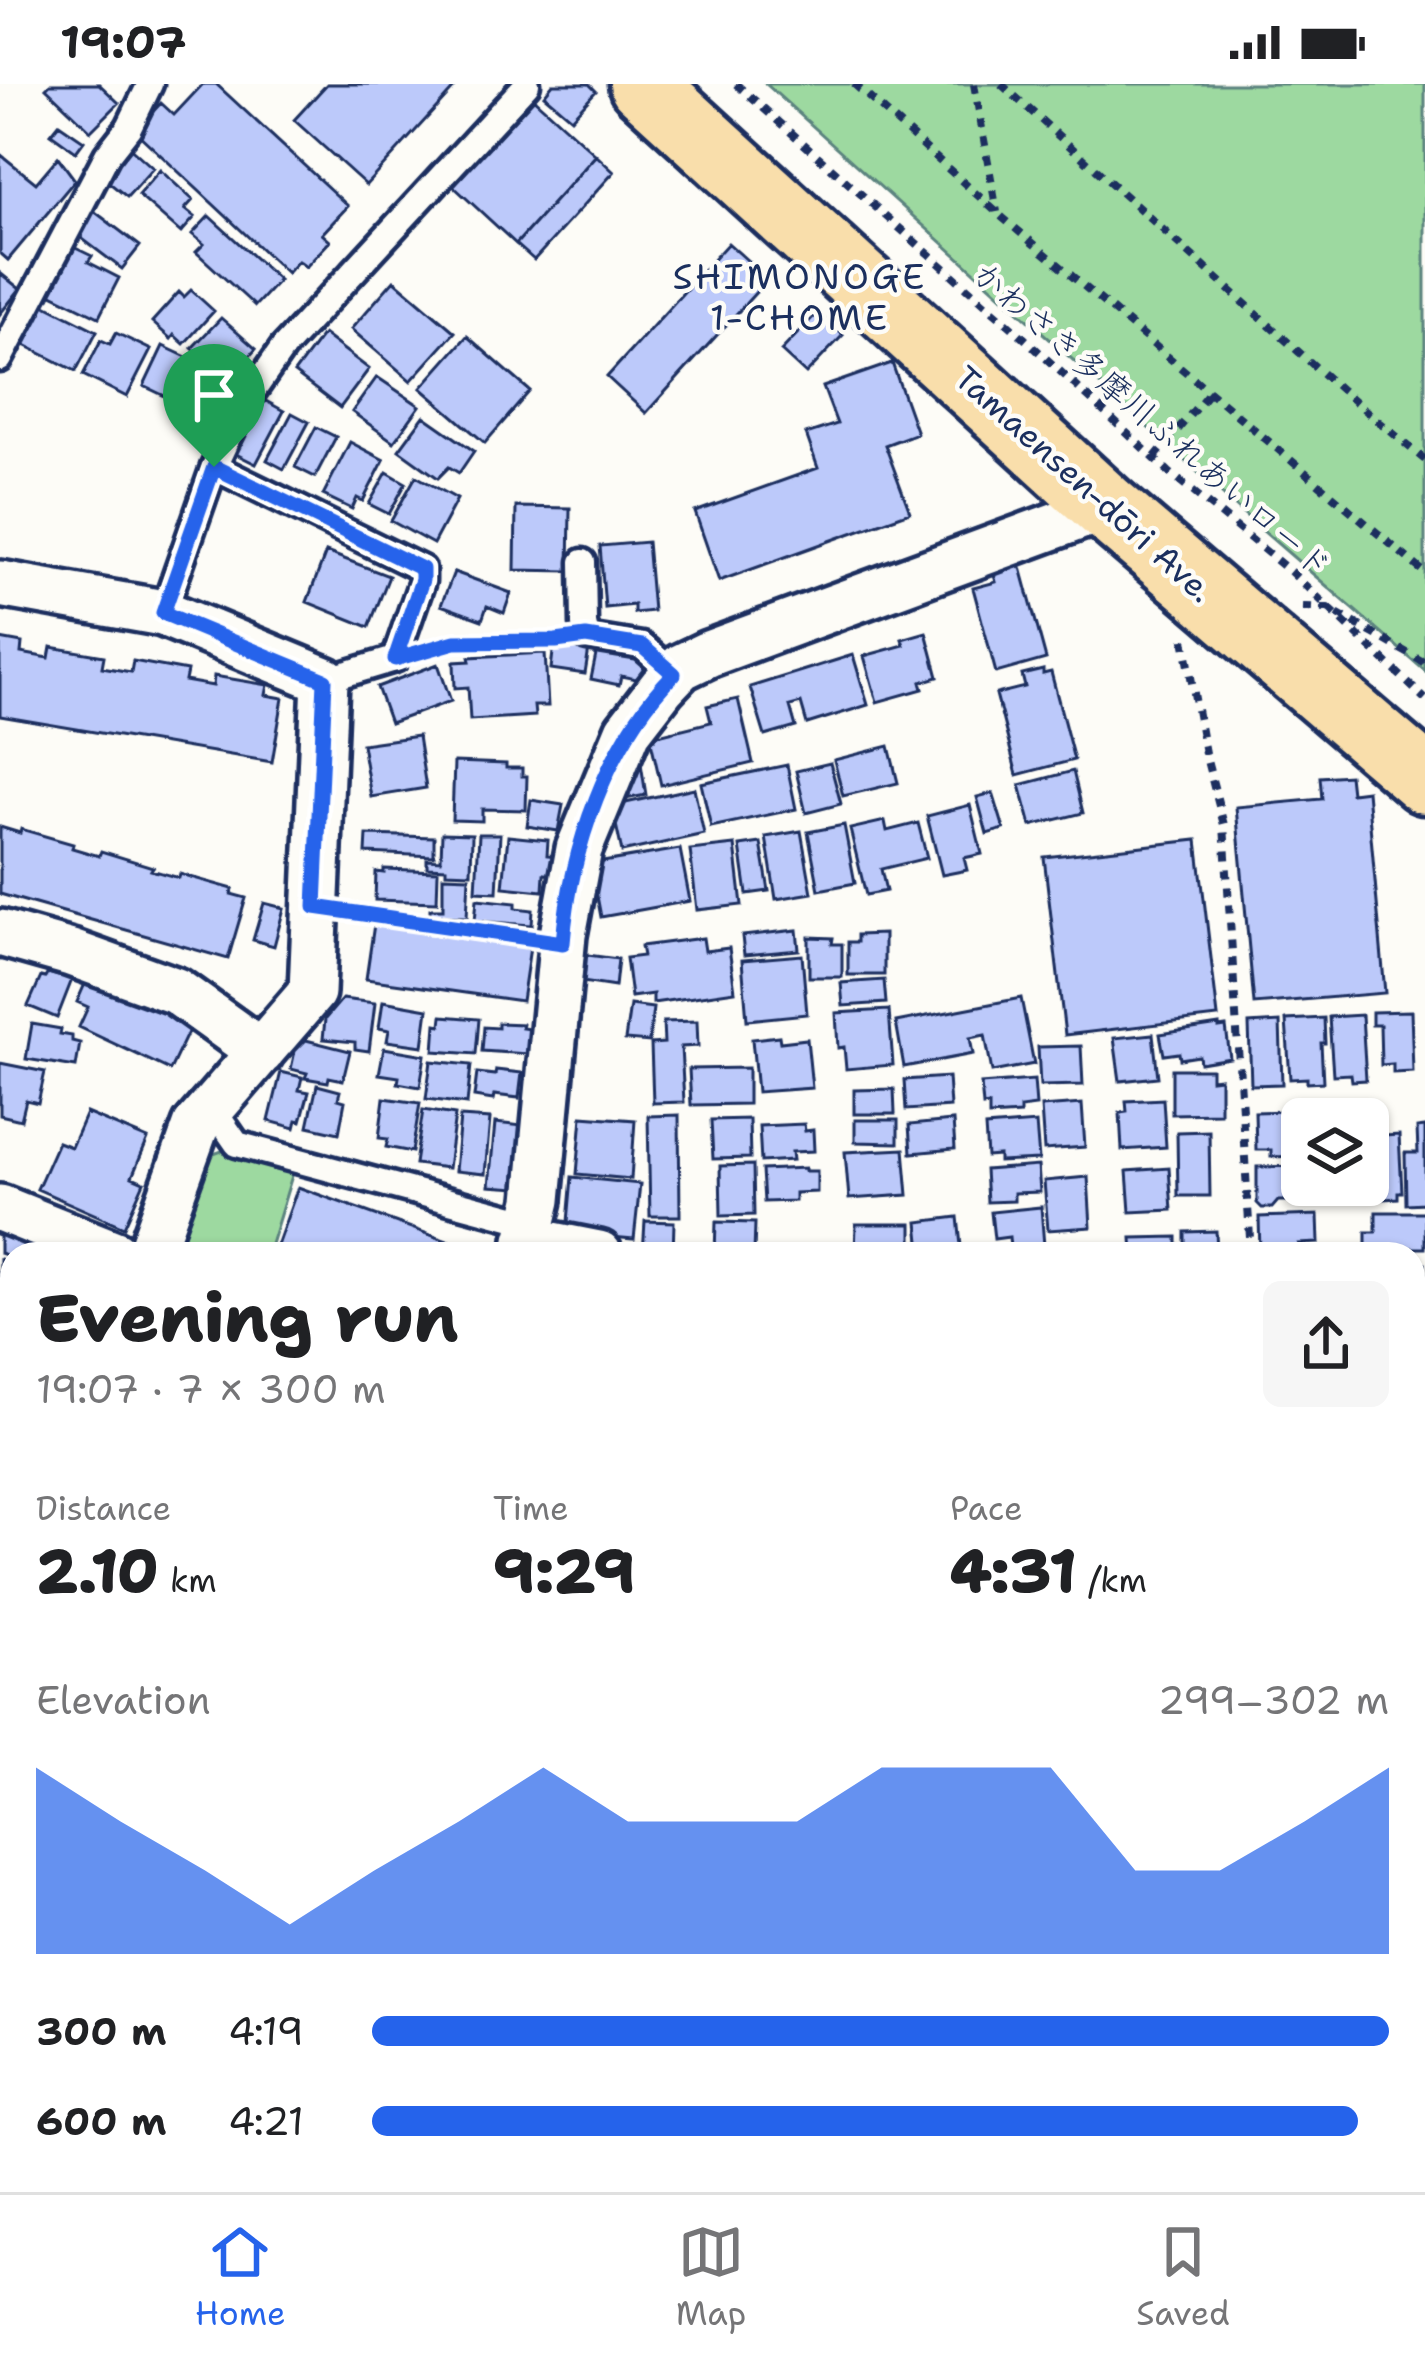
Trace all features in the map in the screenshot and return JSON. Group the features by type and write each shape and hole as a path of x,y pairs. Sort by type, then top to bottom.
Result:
{"main road":[{"name":"Tamaensen-dōri Ave.","path":"644,84 1106,507 1425,780"}],"street":[{"path":"529,1239 538,1200 563,943 579,849 628,731 674,674 708,654 1106,507"},
{"path":"0,584 163,613 325,680 312,992 196,1126 154,1242"},
{"path":"0,933 70,952 176,991 261,1052"},
{"path":"0,1208 85,1242"}],"lane":[{"path":"0,359 107,155 129,128 150,84"},
{"path":"163,613 214,467 242,407 283,348 527,84"},
{"path":"214,467 422,569 395,659 325,680"},
{"path":"583,562 586,637 642,646 674,674"},
{"path":"212,1108 237,1144 529,1239"}],"path":[{"name":"かわさき多摩川ふれあいロード","path":"736,84 1169,472 1292,572 1425,699"},
{"path":"854,84 997,212 1425,573"},
{"path":"974,84 997,212"},
{"path":"1000,84 1425,460"},
{"path":"1155,457 1210,391"},
{"path":"1174,566 1205,753 1224,825 1250,1242"},
{"path":"1328,608 1425,663"},
{"path":"395,659 455,642 586,637"},
{"path":"315,907 563,943"}],"green space":[{"path":"766,84 1425,84 1425,671 1262,530"},
{"path":"227,1149 294,1169 272,1242 179,1242 176,1234 203,1158"}],"building":[{"path":"50,84 99,84 119,103 91,131 46,88"},
{"path":"203,84 216,84 348,206 322,234 330,241 306,267 298,261 287,273 135,131 161,103 174,115"},
{"path":"327,84 458,84 366,185 294,120"},
{"path":"553,84 589,84 596,91 571,118 544,95"},
{"path":"532,97 596,155 516,244 452,185"},
{"path":"59,124 84,141 76,152 51,134"},
{"path":"125,143 153,168 127,197 102,177"},
{"path":"0,154 36,183 58,157 75,180 8,260 0,253"},
{"path":"596,155 614,172 534,260 516,244"},
{"path":"160,170 193,200 185,209 195,217 181,233 138,195"},
{"path":"90,208 140,246 122,269 72,231"},
{"path":"209,216 279,280 255,306 196,252 204,244 192,234"},
{"path":"65,243 92,256 88,262 119,278 99,317 42,289"},
{"path":"728,243 768,279 646,413 607,377"},
{"path":"0,273 20,289 0,314"},
{"path":"394,280 455,332 411,381 351,329"},
{"path":"191,290 214,311 184,344 152,322 179,292 184,297"},
{"path":"36,300 97,331 76,371 15,340"},
{"path":"818,312 843,335 806,374 781,351"},
{"path":"221,318 256,349 235,373 217,356 210,365 192,348"},
{"path":"116,333 151,350 127,397 83,375 101,340 110,344"},
{"path":"323,334 369,369 340,408 294,373"},
{"path":"467,336 530,391 485,443 421,388"},
{"path":"163,346 227,376 207,416 144,386"},
{"path":"892,363 917,433 885,445 910,512 719,581 695,512 818,468 806,434 837,424 823,387"},
{"path":"377,377 420,406 394,442 352,412"},
{"path":"264,400 284,411 256,464 232,452 237,442 242,444"},
{"path":"292,413 309,422 284,469 267,460"},
{"path":"424,416 474,451 459,473 449,467 438,478 399,450"},
{"path":"316,427 336,437 315,477 295,467"},
{"path":"350,442 384,460 363,501 357,498 352,509 323,495"},
{"path":"387,472 406,483 389,514 369,504"},
{"path":"416,476 457,499 433,544 391,521"},
{"path":"516,507 570,508 569,571 515,570"},
{"path":"647,542 653,611 634,613 634,605 605,608 600,546"},
{"path":"326,552 389,576 369,627 307,602"},
{"path":"1019,560 1046,659 996,673 973,588 996,582 992,568"},
{"path":"454,572 511,593 504,613 487,606 482,620 441,605"},
{"path":"926,632 938,677 921,682 923,689 877,702 864,656 904,645 902,639"},
{"path":"0,639 22,643 21,653 49,658 51,647 104,656 102,667 131,672 133,661 187,671 185,681 213,686 214,676 268,685 266,695 283,698 272,762 0,716"},
{"path":"554,644 589,649 585,674 551,669"},
{"path":"597,650 645,660 641,680 621,676 619,685 591,679"},
{"path":"545,653 548,706 534,706 535,716 470,720 468,687 455,688 454,662"},
{"path":"853,655 868,705 807,724 801,703 790,706 796,727 765,736 750,687"},
{"path":"438,664 451,701 390,723 377,687"},
{"path":"1043,670 1043,674 1051,672 1074,760 1017,775 996,694 1025,687 1022,675"},
{"path":"738,699 753,763 661,785 650,737 711,722 707,706"},
{"path":"418,736 426,788 371,797 362,744"},
{"path":"889,746 898,783 843,796 834,760"},
{"path":"639,751 646,795 625,799 621,776"},
{"path":"454,762 522,768 522,776 527,776 526,810 482,809 482,821 452,820"},
{"path":"830,763 841,804 806,813 796,771"},
{"path":"787,765 796,809 711,827 701,783"},
{"path":"1073,771 1083,813 1031,826 1020,785"},
{"path":"1349,775 1351,793 1367,791 1385,993 1254,1004 1236,807 1322,799 1320,777"},
{"path":"694,788 704,834 622,852 612,806"},
{"path":"993,793 1004,829 987,834 977,797"},
{"path":"531,800 563,805 558,831 527,826"},
{"path":"970,805 982,854 964,858 967,870 942,875 927,816"},
{"path":"885,821 887,831 918,823 927,858 881,869 886,891 866,895 850,829"},
{"path":"844,825 855,883 819,890 808,832"},
{"path":"0,827 233,889 231,894 246,898 228,959 0,894"},
{"path":"801,831 812,893 776,899 766,837"},
{"path":"442,833 472,834 471,873 427,867 427,859 441,860"},
{"path":"479,834 500,834 497,892 476,891"},
{"path":"367,835 434,837 434,856 366,853"},
{"path":"508,836 548,840 547,855 557,856 555,875 544,874 543,891 503,887"},
{"path":"1197,840 1218,1017 1065,1035 1044,857"},
{"path":"761,843 769,891 747,894 740,846"},
{"path":"735,845 742,905 697,910 690,850"},
{"path":"680,849 690,901 601,917 591,864"},
{"path":"384,869 438,871 437,902 375,900 376,872 384,873"},
{"path":"443,876 469,877 467,917 430,916 430,909 443,909"},
{"path":"477,899 533,910 532,925 475,921"},
{"path":"264,903 284,908 274,946 253,940"},
{"path":"374,924 530,947 522,1001 366,979"},
{"path":"797,930 799,950 744,955 742,936"},
{"path":"884,934 884,975 848,975 848,942 857,942 857,935"},
{"path":"809,937 833,938 832,944 842,944 842,977 809,977"},
{"path":"703,938 705,951 729,948 735,991 653,1003 653,994 631,997 626,958 643,956 641,946"},
{"path":"580,954 618,959 615,987 576,981"},
{"path":"802,955 807,1014 747,1020 742,960"},
{"path":"59,972 73,977 57,1018 28,1006 41,977"},
{"path":"88,977 191,1026 170,1070 79,1027 88,1007 77,1002"},
{"path":"884,980 886,1003 843,1006 841,983"},
{"path":"1021,998 1034,1064 992,1072 985,1035 970,1038 973,1054 904,1067 896,1022"},
{"path":"342,999 375,1003 369,1051 355,1049 355,1042 323,1039 325,1019"},
{"path":"383,1001 428,1009 423,1046 387,1041 389,1030 379,1028"},
{"path":"630,1005 653,1008 649,1042 625,1040"},
{"path":"889,1010 893,1065 846,1069 844,1047 838,1048 836,1013"},
{"path":"1411,1011 1413,1072 1393,1073 1393,1064 1381,1065 1380,1025 1372,1025 1372,1012"},
{"path":"1362,1015 1366,1080 1352,1081 1351,1074 1333,1075 1329,1017"},
{"path":"442,1016 479,1019 476,1054 434,1051 436,1024 441,1025"},
{"path":"1324,1018 1323,1082 1290,1079 1286,1020"},
{"path":"697,1021 698,1046 681,1047 684,1102 653,1103 651,1044 664,1043 663,1022"},
{"path":"1280,1022 1282,1084 1251,1085 1249,1024"},
{"path":"498,1023 523,1024 522,1028 530,1029 528,1054 482,1051 484,1027 498,1028"},
{"path":"32,1024 61,1029 60,1034 80,1043 76,1067 26,1059"},
{"path":"1226,1027 1230,1058 1200,1063 1199,1056 1164,1055 1160,1034"},
{"path":"1153,1034 1158,1077 1120,1081 1114,1038"},
{"path":"779,1036 780,1042 807,1039 812,1088 757,1092 752,1039"},
{"path":"306,1040 350,1051 343,1080 305,1078 307,1073 291,1069 295,1051"},
{"path":"1081,1046 1083,1085 1040,1086 1038,1047"},
{"path":"384,1048 425,1055 420,1087 379,1074"},
{"path":"431,1061 471,1065 467,1104 426,1099"},
{"path":"0,1063 45,1072 38,1103 26,1100 21,1120 0,1115"},
{"path":"748,1068 748,1104 691,1105 689,1069"},
{"path":"1172,1069 1211,1069 1211,1079 1220,1078 1220,1113 1172,1114"},
{"path":"496,1070 522,1073 519,1098 474,1097 477,1073 495,1075"},
{"path":"281,1072 302,1077 299,1090 309,1092 295,1128 269,1121"},
{"path":"948,1077 950,1107 906,1110 904,1080"},
{"path":"1034,1080 1036,1106 1020,1108 1020,1114 989,1116 981,1084"},
{"path":"317,1085 340,1091 338,1099 345,1101 339,1133 308,1126"},
{"path":"894,1089 895,1114 854,1114 854,1090"},
{"path":"384,1098 420,1103 412,1152 386,1147 388,1139 379,1138"},
{"path":"1163,1099 1166,1147 1122,1150 1120,1113 1127,1112 1126,1101"},
{"path":"1082,1104 1085,1147 1044,1150 1041,1107"},
{"path":"423,1110 455,1115 448,1168 415,1164"},
{"path":"1281,1111 1281,1157 1271,1157 1271,1150 1256,1150 1255,1112"},
{"path":"86,1113 148,1139 132,1177 144,1182 124,1227 37,1189 58,1142 71,1147"},
{"path":"679,1115 680,1216 650,1216 648,1116"},
{"path":"582,1116 635,1120 631,1179 577,1174"},
{"path":"460,1117 490,1119 485,1174 455,1171"},
{"path":"749,1119 750,1158 713,1159 711,1120"},
{"path":"855,1120 898,1120 898,1143 855,1142"},
{"path":"953,1121 955,1149 911,1153 909,1125"},
{"path":"495,1123 523,1126 517,1188 489,1186"},
{"path":"1036,1123 1039,1160 999,1162 999,1156 987,1157 985,1127"},
{"path":"804,1124 805,1131 813,1130 814,1151 792,1152 793,1160 761,1162 759,1126"},
{"path":"1425,1127 1425,1203 1406,1204 1405,1153 1418,1153 1417,1128"},
{"path":"1209,1131 1210,1196 1178,1196 1177,1132"},
{"path":"1399,1135 1402,1192 1398,1198 1389,1199 1389,1136"},
{"path":"904,1149 908,1195 849,1199 845,1152"},
{"path":"753,1165 754,1215 721,1216 720,1166"},
{"path":"1038,1166 1040,1192 1014,1193 1014,1201 987,1202 985,1170"},
{"path":"1281,1166 1281,1201 1272,1208 1257,1203 1257,1167"},
{"path":"1169,1168 1172,1210 1130,1212 1127,1171"},
{"path":"762,1170 817,1171 817,1192 795,1193 795,1201 764,1202"},
{"path":"572,1177 640,1184 634,1239 567,1233"},
{"path":"1088,1177 1091,1227 1048,1230 1044,1181"},
{"path":"298,1187 450,1242 278,1242"},
{"path":"1041,1207 1044,1242 994,1239 991,1212"},
{"path":"1376,1212 1425,1212 1425,1242 1366,1242 1366,1232 1376,1232"},
{"path":"1318,1215 1319,1242 1260,1242 1259,1217"},
{"path":"958,1217 961,1242 920,1242 918,1222"},
{"path":"645,1221 674,1222 673,1242 644,1242"},
{"path":"716,1222 755,1223 754,1242 715,1242"},
{"path":"0,1223 45,1237 44,1242 0,1242"},
{"path":"856,1224 912,1224 912,1242 855,1242"},
{"path":"1216,1231 1216,1242 1185,1242 1185,1232"},
{"path":"1177,1237 1177,1242 1132,1242 1132,1238"}],"district":[{"name":"SHIMONOGE 1-CHOME","path":"800,296"}],"route":[{"path":"214,467 422,569 395,659 455,642 586,637 642,646 674,674 628,731 602,789 579,849 563,943 315,907 325,680 163,613 214,467"}]}
